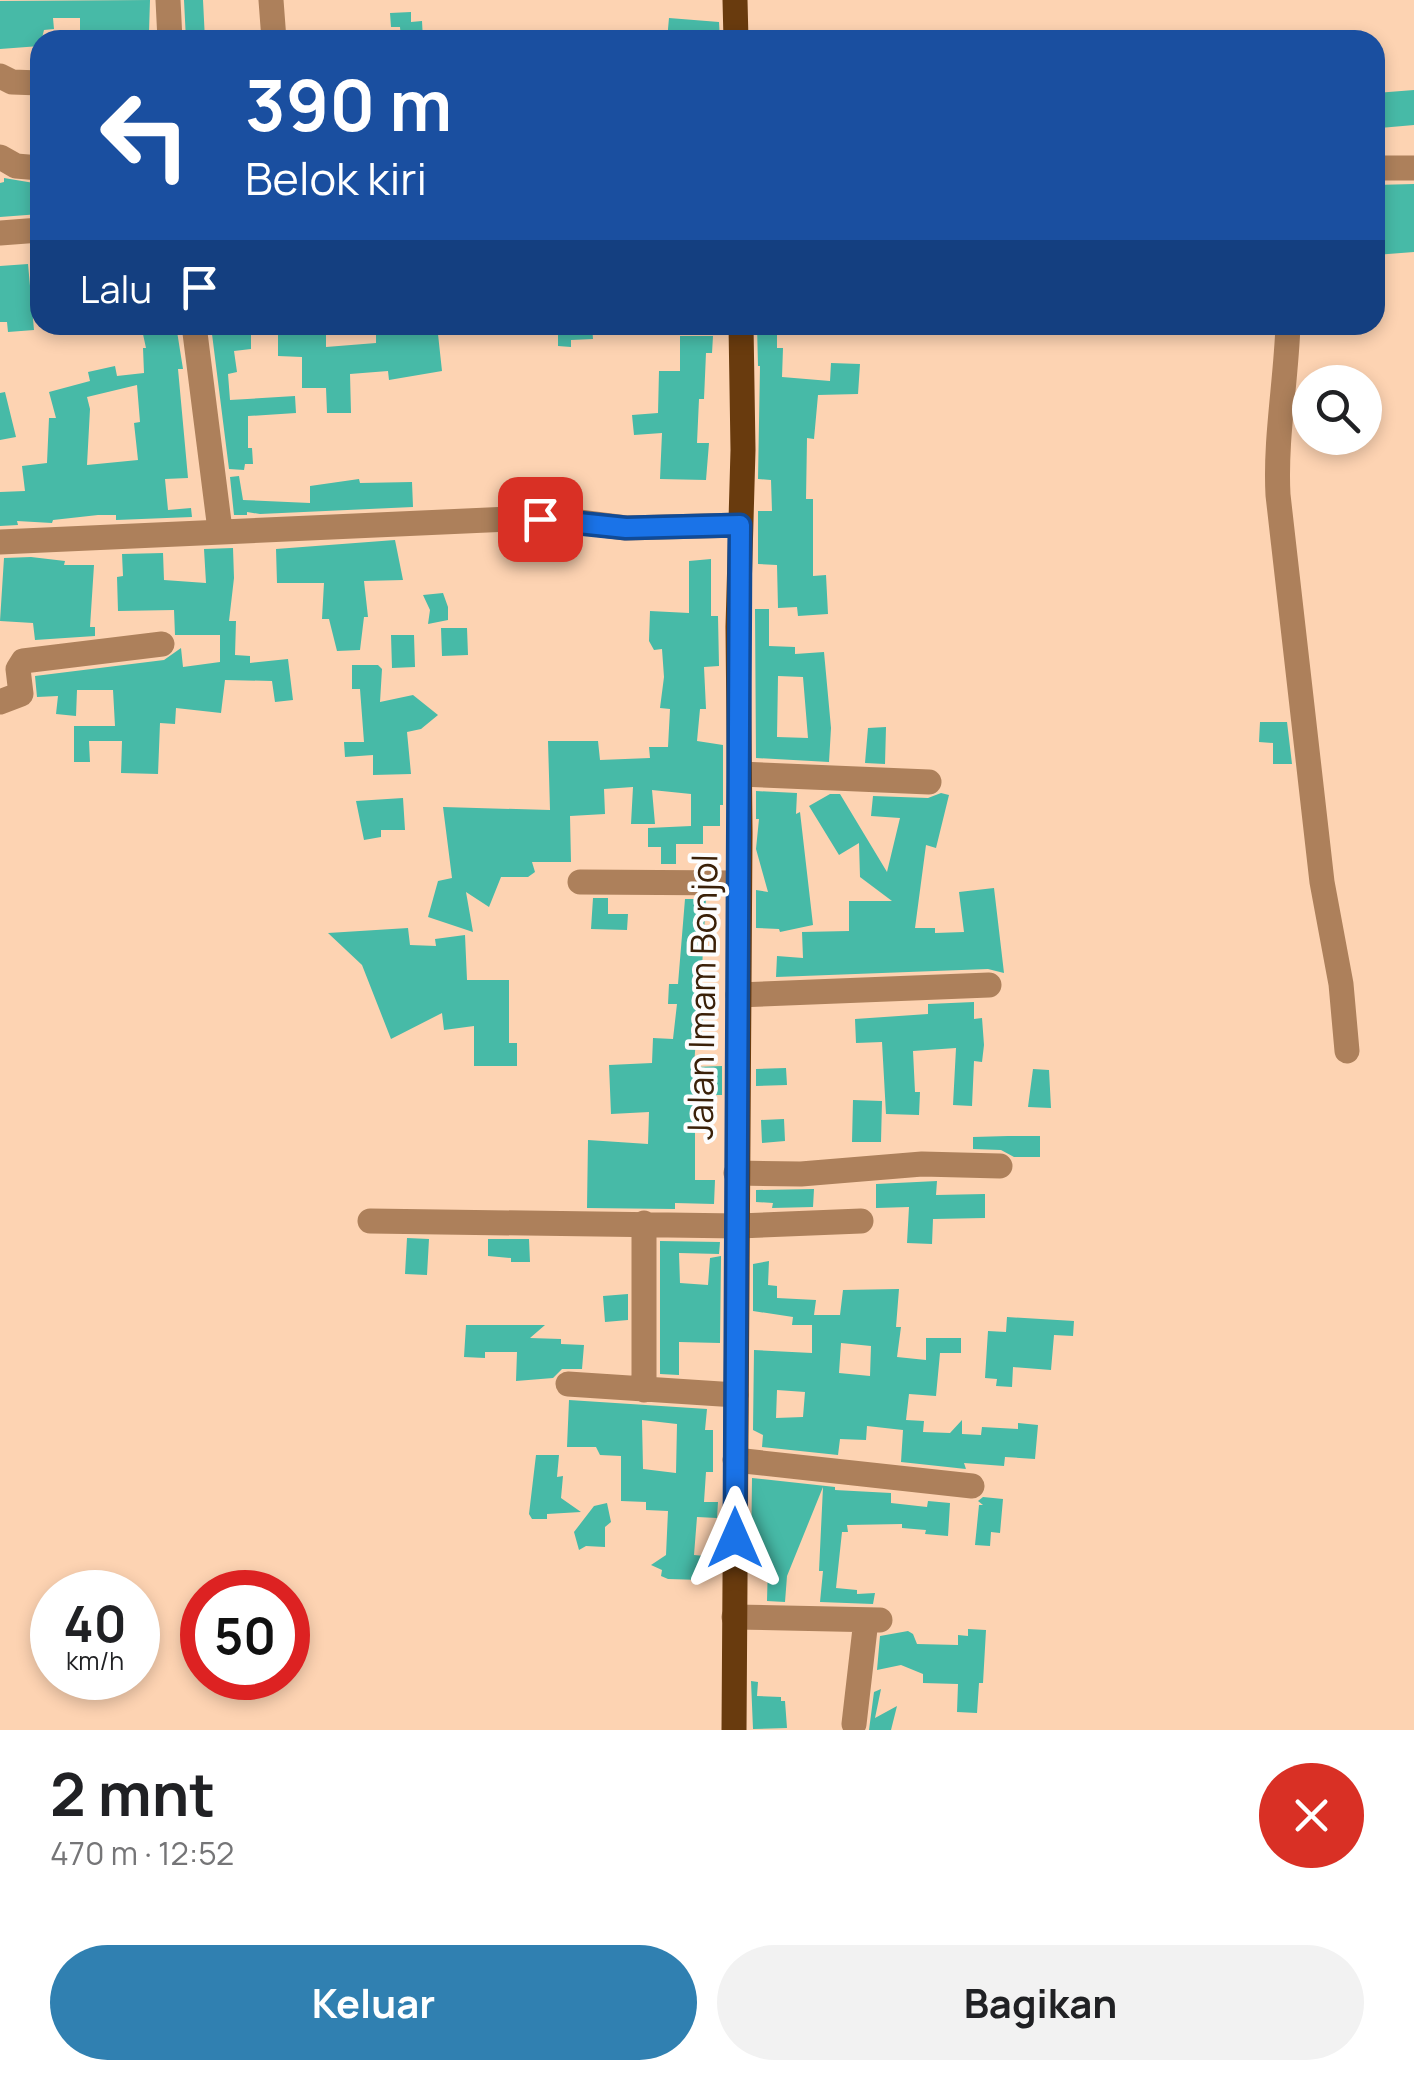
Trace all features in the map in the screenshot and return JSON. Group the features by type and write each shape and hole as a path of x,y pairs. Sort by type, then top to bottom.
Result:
{"main road":[{"path":"736,0 736,30"},
{"name":"Jalan Imam Bonjol","path":"734,1730 741,335"}],"street":[{"path":"168,0 170,30"},
{"path":"271,0 273,30"},
{"path":"0,76 12,82 30,83"},
{"path":"0,157 16,166 30,167"},
{"path":"1385,168 1414,168"},
{"path":"0,233 30,231"},
{"path":"195,335 220,530"},
{"path":"1288,335 1286,384 1276,455 1278,496 1322,882 1341,984 1347,1051"},
{"path":"0,542 510,519 626,528 740,525"},
{"path":"0,702 21,694 18,669 23,661 162,644"},
{"path":"740,774 929,782"},
{"path":"580,882 740,883"},
{"path":"738,994 988,985"},
{"path":"736,1174 800,1174 922,1164 1000,1166"},
{"path":"370,1221 739,1226 861,1221"},
{"path":"644,1223 644,1390"},
{"path":"568,1384 736,1395"},
{"path":"735,1460 972,1486"},
{"path":"734,1617 873,1620 854,1724"}],"building":[{"path":"150,0 149,30 80,30 80,18 53,18 54,29 30,30 30,47 0,49 0,1"},
{"path":"184,0 203,0 204,30 186,30"},
{"path":"411,12 411,22 422,21 422,30 391,27 390,13"},
{"path":"669,18 719,22 719,30 668,30"},
{"path":"1414,90 1414,125 1385,128 1385,92"},
{"path":"4,178 30,182 30,215 0,217 0,183"},
{"path":"1414,184 1414,252 1385,254 1385,185"},
{"path":"28,264 30,330 8,332 7,322 0,322 0,266"},
{"path":"143,335 178,335 188,478 165,479 168,510 191,508 192,517 116,520 116,515 98,515 52,523 17,521 18,525 0,526 0,492 25,491 22,466 47,463 49,418 56,418 49,392 90,381 88,372 115,366 117,376 144,373","holes":["137,385 140,422 134,423 138,460 87,465 87,397"]},
{"path":"212,335 251,335 251,349 234,351 237,372 228,374 230,400 295,396 296,413 248,416 248,448 252,448 253,464 245,464 244,470 229,469"},
{"path":"278,335 326,335 326,347 376,343 376,335 438,335 442,371 389,380 388,371 350,374 351,413 327,413 326,388 302,388 302,357 278,356"},
{"path":"558,335 593,335 593,339 571,340 571,347 558,346"},
{"path":"757,335 777,335 777,348 783,348 782,377 830,381 831,363 860,364 858,394 818,395 814,439 807,438 806,499 813,499 813,576 826,575 828,614 798,616 797,607 778,608 777,565 758,564 758,511 772,511 771,480 758,479"},
{"path":"680,336 713,336 712,353 706,353 704,399 699,399 697,443 709,443 706,480 660,479 662,433 634,435 632,415 658,413 659,371 680,371"},
{"path":"5,392 16,437 0,440 0,393"},
{"path":"239,476 243,500 310,503 310,486 359,479 360,483 412,482 413,507 234,515 230,477"},
{"path":"395,540 403,580 364,581 368,617 364,617 360,650 337,651 329,619 322,619 324,583 277,583 276,549"},
{"path":"233,548 229,621 236,621 235,655 250,656 250,663 288,659 293,700 275,702 272,681 225,680 221,713 176,708 175,724 160,723 158,774 121,773 122,741 89,741 90,762 74,762 74,726 115,726 113,690 77,690 76,716 56,714 58,696 37,697 35,676 164,660 181,648 183,667 220,662 220,635 175,635 174,610 118,611 117,577 123,576 122,554 163,553 164,580 206,583 204,549"},
{"path":"4,558 65,561 64,565 94,565 90,627 95,627 95,636 35,640 33,623 0,621"},
{"path":"711,559 711,616 718,616 719,666 704,667 706,709 700,709 697,741 723,745 720,826 703,826 703,844 676,844 676,864 661,864 661,847 648,847 648,828 691,826 691,794 652,790 655,824 631,824 633,787 604,789 605,814 570,816 571,862 532,862 535,872 528,877 501,877 489,907 466,892 473,932 428,917 438,881 452,878 443,807 550,810 548,741 598,741 600,760 650,758 649,747 668,747 670,709 660,708 662,649 654,650 649,641 650,611 689,613 689,561"},
{"path":"443,593 448,620 428,624 430,610 423,595"},
{"path":"755,609 769,609 769,646 795,647 795,654 824,652 831,728 829,762 756,758","holes":["778,676 803,677 808,738 777,737"]},
{"path":"441,628 467,628 468,655 442,656"},
{"path":"391,635 414,635 415,667 392,668"},
{"path":"352,665 378,665 382,669 380,702 413,695 438,715 421,729 407,732 411,774 373,775 373,755 345,757 344,742 364,742 360,689 352,689"},
{"path":"1260,722 1287,722 1292,764 1273,764 1273,743 1259,742"},
{"path":"886,727 885,764 865,763 868,728"},
{"path":"756,791 797,793 796,814 800,812 813,925 780,932 756,928 756,890 768,892 756,849"},
{"path":"941,793 949,795 936,848 926,845 915,928 935,928 935,933 964,932 959,892 994,888 1004,973 988,969 776,977 777,956 803,958 802,932 849,931 849,901 892,901 860,877 859,843 839,855 809,806 830,794 840,794 887,872 900,818 871,816 873,796 928,798"},
{"path":"403,798 405,830 381,830 381,837 364,840 356,801"},
{"path":"593,898 608,898 608,914 628,914 627,930 591,929"},
{"path":"685,899 706,899 703,948 697,949 703,950 702,968 696,968 695,1010 704,1011 701,1037 696,1037 694,1067 722,1066 722,1095 706,1095 706,1131 695,1131 695,1180 715,1180 714,1204 675,1203 675,1209 587,1208 588,1140 648,1144 649,1112 611,1114 609,1065 652,1063 653,1038 673,1039 677,1004 668,1004 669,984 678,984"},
{"path":"408,928 410,945 436,946 435,939 465,935 467,980 509,980 509,1043 517,1043 517,1066 474,1066 474,1026 444,1030 442,1013 391,1039 362,965 328,933"},
{"path":"974,1002 974,1019 982,1018 984,1045 982,1062 974,1061 972,1106 953,1105 956,1048 913,1051 915,1092 920,1092 919,1115 886,1114 882,1042 856,1043 855,1019 928,1014 928,1004"},
{"path":"786,1068 787,1085 756,1086 756,1069"},
{"path":"1033,1069 1049,1070 1051,1108 1028,1107"},
{"path":"853,1100 882,1101 881,1142 852,1142"},
{"path":"784,1119 785,1141 762,1143 761,1120"},
{"path":"1040,1136 1040,1157 1014,1157 1001,1150 973,1149 973,1137"},
{"path":"937,1181 936,1195 985,1194 985,1218 933,1219 932,1244 907,1243 909,1207 876,1208 876,1184"},
{"path":"814,1189 813,1207 772,1208 773,1203 756,1202 756,1190"},
{"path":"407,1238 429,1239 427,1275 405,1274"},
{"path":"488,1239 529,1239 530,1262 488,1256"},
{"path":"660,1241 720,1242 719,1254 679,1253 680,1283 708,1285 710,1258 721,1256 720,1343 679,1342 679,1375 660,1374"},
{"path":"769,1261 768,1285 777,1286 777,1298 816,1300 814,1315 840,1315 843,1290 899,1289 896,1327 901,1327 897,1357 926,1360 926,1338 961,1338 961,1353 940,1353 936,1396 909,1394 906,1420 924,1421 923,1432 950,1433 962,1420 962,1434 981,1435 982,1427 1018,1429 1018,1423 1038,1425 1035,1459 1005,1457 1004,1466 964,1463 966,1469 901,1462 903,1430 867,1426 866,1440 840,1439 838,1455 762,1447 763,1435 753,1430 754,1350 812,1353 812,1325 792,1325 793,1317 753,1311 753,1264","holes":["841,1343 871,1346 870,1376 839,1373","777,1390 805,1392 803,1417 776,1418"]},
{"path":"628,1294 628,1320 605,1322 603,1296"},
{"path":"1007,1317 1074,1321 1073,1336 1054,1335 1051,1370 1013,1367 1012,1387 996,1386 997,1379 985,1378 988,1331 1006,1332"},
{"path":"466,1325 545,1325 530,1338 584,1345 582,1369 562,1369 553,1378 516,1381 517,1352 485,1352 485,1358 464,1357"},
{"path":"569,1400 707,1409 705,1430 713,1430 713,1472 706,1472 704,1502 718,1502 717,1518 697,1517 694,1555 705,1556 702,1580 668,1579 661,1576 662,1570 651,1565 666,1555 668,1511 646,1510 646,1502 621,1501 621,1456 600,1455 596,1447 567,1447","holes":["642,1420 677,1424 676,1473 643,1469"]},
{"path":"536,1455 559,1455 557,1477 563,1476 561,1498 581,1512 532,1519 529,1514"},
{"path":"752,1478 835,1487 835,1490 891,1493 891,1503 927,1507 928,1501 950,1503 948,1536 902,1528 902,1524 847,1525 848,1532 842,1532 836,1588 857,1590 857,1594 875,1593 873,1604 820,1602 823,1487 787,1576 785,1602 767,1601 768,1561 751,1560"},
{"path":"983,1497 1003,1499 1000,1533 991,1532 990,1546 975,1545 979,1505 983,1505 978,1501"},
{"path":"607,1503 611,1522 605,1527 605,1547 586,1546 579,1550 574,1532 594,1506"},
{"path":"968,1629 986,1630 977,1713 957,1712 958,1684 923,1683 923,1674 901,1665 877,1670 880,1636 908,1631 917,1644 958,1645 958,1635 968,1636"},
{"path":"751,1681 758,1682 757,1696 781,1697 785,1701 787,1728 753,1729"},
{"path":"881,1689 875,1718 897,1706 891,1730 869,1730 874,1692"}],"route":[{"path":"540,519 626,528 740,525 735,1538"}]}
